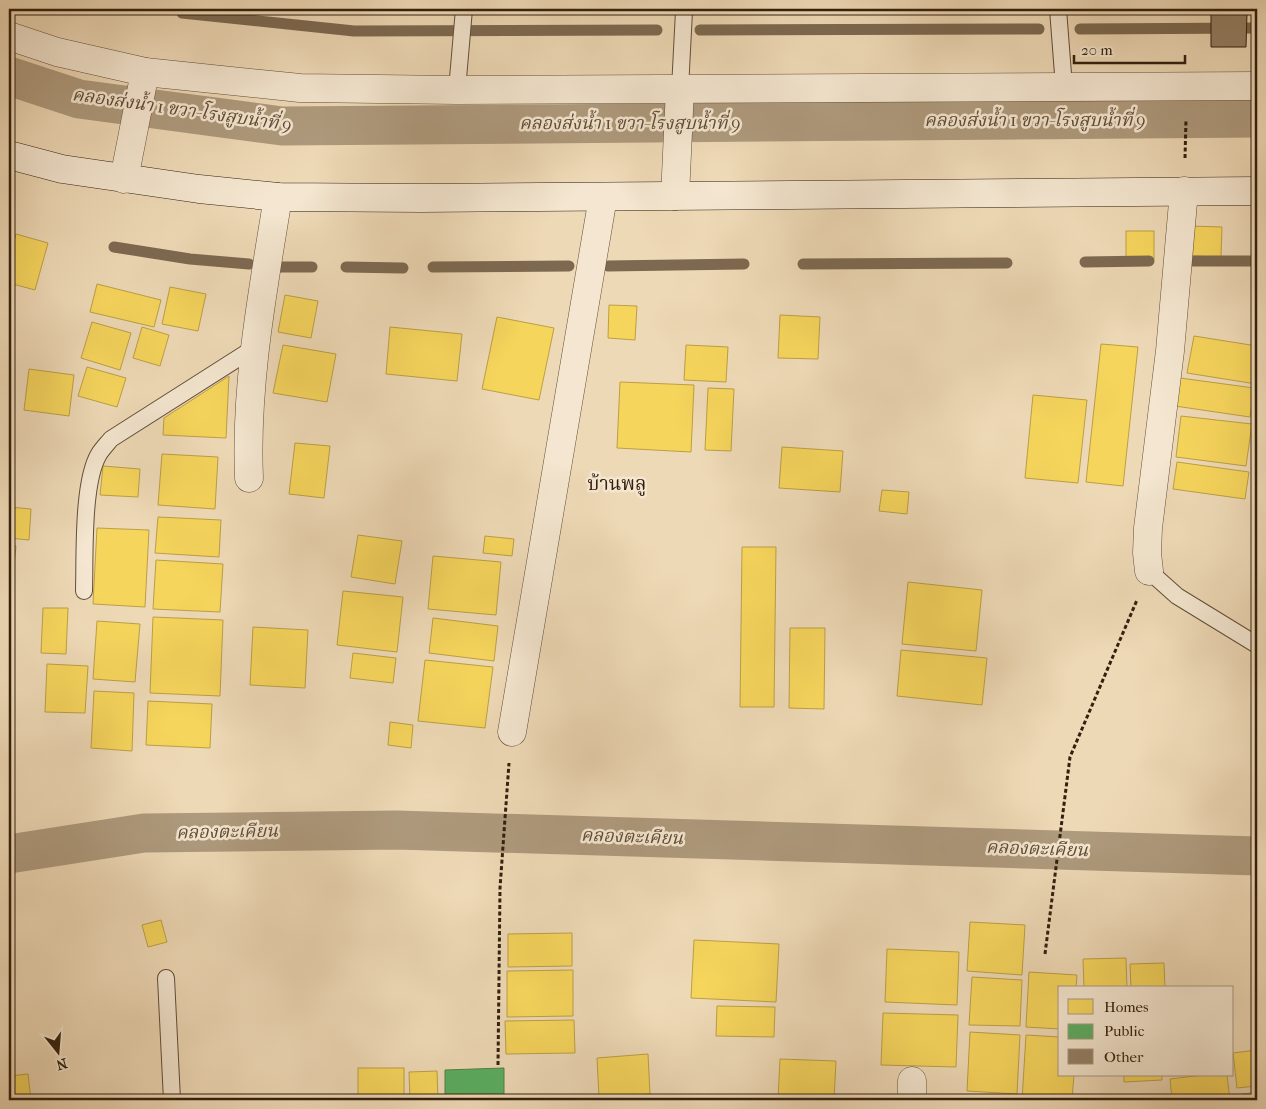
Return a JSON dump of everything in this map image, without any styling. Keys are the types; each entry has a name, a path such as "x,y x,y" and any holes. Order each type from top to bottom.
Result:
{"street":[{"path":"9,36 143,85 300,88 458,81 679,97 1064,87 1257,86"},
{"path":"124,179 143,85"},
{"path":"675,196 679,97"},
{"path":"9,155 62,169 124,179 278,197 603,197 1257,191"},
{"path":"1150,571 1146,553 1148,528 1170,351 1184,191"},
{"path":"249,478 248,446 254,348 278,197"},
{"path":"512,732 603,197"}],"lane":[{"path":"458,81 464,9"},
{"path":"1058,9 1064,87"},
{"path":"679,97 684,11"},
{"path":"84,591 88,506 92,474 98,455 111,439 254,348"},
{"path":"1150,571 1177,596 1257,645"},
{"path":"166,978 172,1100"}],"path":[{"path":"1185,159 1186,114"},
{"path":"1045,954 1070,757 1150,571"},
{"path":"498,1065 500,888 507,781"}],"building: Homes":[{"path":"1191,226 1222,227 1221,257 1190,256"},
{"path":"1126,231 1154,231 1154,259 1126,259"},
{"path":"16,234 48,243 35,290 9,283 9,259"},
{"path":"97,284 161,300 154,327 90,312"},
{"path":"170,287 206,294 198,331 162,324"},
{"path":"285,295 318,301 311,338 278,332"},
{"path":"609,305 637,306 635,340 608,338"},
{"path":"780,315 820,317 818,359 778,358"},
{"path":"497,317 554,328 539,400 482,389"},
{"path":"92,322 131,333 120,370 81,358"},
{"path":"142,327 169,335 160,366 133,358"},
{"path":"390,327 462,334 457,381 386,374"},
{"path":"1194,336 1257,346 1256,384 1187,373"},
{"path":"1101,344 1138,347 1123,486 1086,482"},
{"path":"283,345 336,354 327,402 273,393"},
{"path":"686,345 728,347 726,382 684,380"},
{"path":"87,367 126,378 117,407 78,396"},
{"path":"29,369 74,375 69,416 24,410"},
{"path":"229,376 226,438 163,435 164,418"},
{"path":"1180,378 1254,388 1250,417 1175,406"},
{"path":"620,382 694,385 691,452 617,448"},
{"path":"708,388 734,389 731,451 705,450"},
{"path":"1033,395 1087,400 1078,483 1025,478"},
{"path":"1181,416 1252,424 1246,466 1176,457"},
{"path":"295,443 330,446 324,498 289,494"},
{"path":"782,447 843,451 840,492 779,488"},
{"path":"162,454 218,457 215,509 158,505"},
{"path":"1177,462 1249,472 1245,499 1173,489"},
{"path":"103,466 140,469 138,497 100,495"},
{"path":"882,490 909,492 907,514 879,511"},
{"path":"9,507 31,509 29,540 9,538"},
{"path":"158,517 221,520 219,557 155,553"},
{"path":"97,528 149,530 145,607 93,604"},
{"path":"358,535 402,541 395,584 351,577"},
{"path":"485,536 514,539 512,556 483,553"},
{"path":"9,545 16,546 13,577 9,577"},
{"path":"742,547 776,547 774,707 740,707"},
{"path":"433,556 501,562 496,615 428,609"},
{"path":"156,560 223,564 220,612 153,609"},
{"path":"908,582 982,590 976,651 902,644"},
{"path":"9,583 12,583 10,614 9,614"},
{"path":"343,591 403,597 397,652 337,645"},
{"path":"43,608 68,608 66,654 41,653"},
{"path":"153,617 223,620 220,696 150,693"},
{"path":"433,618 498,626 494,661 429,653"},
{"path":"97,621 140,624 135,682 93,679"},
{"path":"253,627 308,630 305,688 250,685"},
{"path":"790,628 825,628 824,709 789,708"},
{"path":"901,650 987,658 982,705 897,696"},
{"path":"353,653 396,658 393,683 350,678"},
{"path":"425,660 493,667 485,728 418,721"},
{"path":"47,664 88,666 85,713 45,712"},
{"path":"94,691 134,693 132,751 91,748"},
{"path":"148,701 212,704 210,748 146,745"},
{"path":"390,722 413,725 411,748 388,745"},
{"path":"161,920 167,942 148,947 142,925"},
{"path":"970,922 1025,925 1022,975 967,971"},
{"path":"572,933 572,966 508,967 508,934"},
{"path":"694,940 779,944 776,1002 691,998"},
{"path":"887,949 959,952 957,1005 885,1002"},
{"path":"1126,958 1127,986 1084,986 1083,959"},
{"path":"1164,963 1165,986 1131,986 1130,964"},
{"path":"573,970 573,1016 507,1017 507,971"},
{"path":"1029,972 1077,975 1076,986 1058,986 1058,1029 1026,1027"},
{"path":"972,977 1022,980 1020,1026 969,1025"},
{"path":"717,1006 775,1007 774,1037 716,1036"},
{"path":"883,1013 958,1015 956,1067 881,1065"},
{"path":"574,1020 575,1053 506,1054 505,1021"},
{"path":"970,1032 1020,1035 1017,1094 967,1091"},
{"path":"1026,1035 1058,1037 1058,1076 1074,1076 1072,1100 1022,1100"},
{"path":"1257,1050 1257,1086 1237,1088 1234,1053"},
{"path":"648,1054 650,1094 599,1097 597,1058"},
{"path":"780,1059 836,1061 834,1100 778,1100"},
{"path":"358,1068 404,1068 404,1100 358,1100"},
{"path":"437,1071 438,1100 410,1100 409,1072"},
{"path":"28,1074 31,1100 9,1100 9,1076"},
{"path":"1124,1076 1162,1076 1162,1080 1124,1082"},
{"path":"1195,1076 1227,1076 1230,1100 1172,1100 1170,1079"},
{"path":"1257,1092 1257,1100 1237,1100 1236,1095"}],"building: Public":[{"path":"504,1068 504,1100 445,1100 445,1070"}],"building: Other":[{"path":"1211,13 1247,13 1246,47 1211,47"}],"waterway":[{"path":"182,13 354,31 657,30"},
{"path":"1080,29 1257,28"},
{"path":"700,30 1039,29"},
{"name":"คลองส่งน้ำ 1 ขวา-โรงสูบน้ำที่ 9","path":"9,76 79,99 282,126 1257,118"},
{"path":"114,247 190,259 249,264"},
{"path":"1085,262 1149,261"},
{"path":"1189,261 1254,261"},
{"path":"803,264 1007,263"},
{"path":"608,266 744,264"},
{"path":"433,267 569,266"},
{"path":"280,267 312,267"},
{"path":"346,267 403,268"},
{"name":"คลองตะเคียน","path":"9,854 144,833 397,830 1257,856"}],"district":[{"name":"บ้านพลู","path":"617,484"}]}
